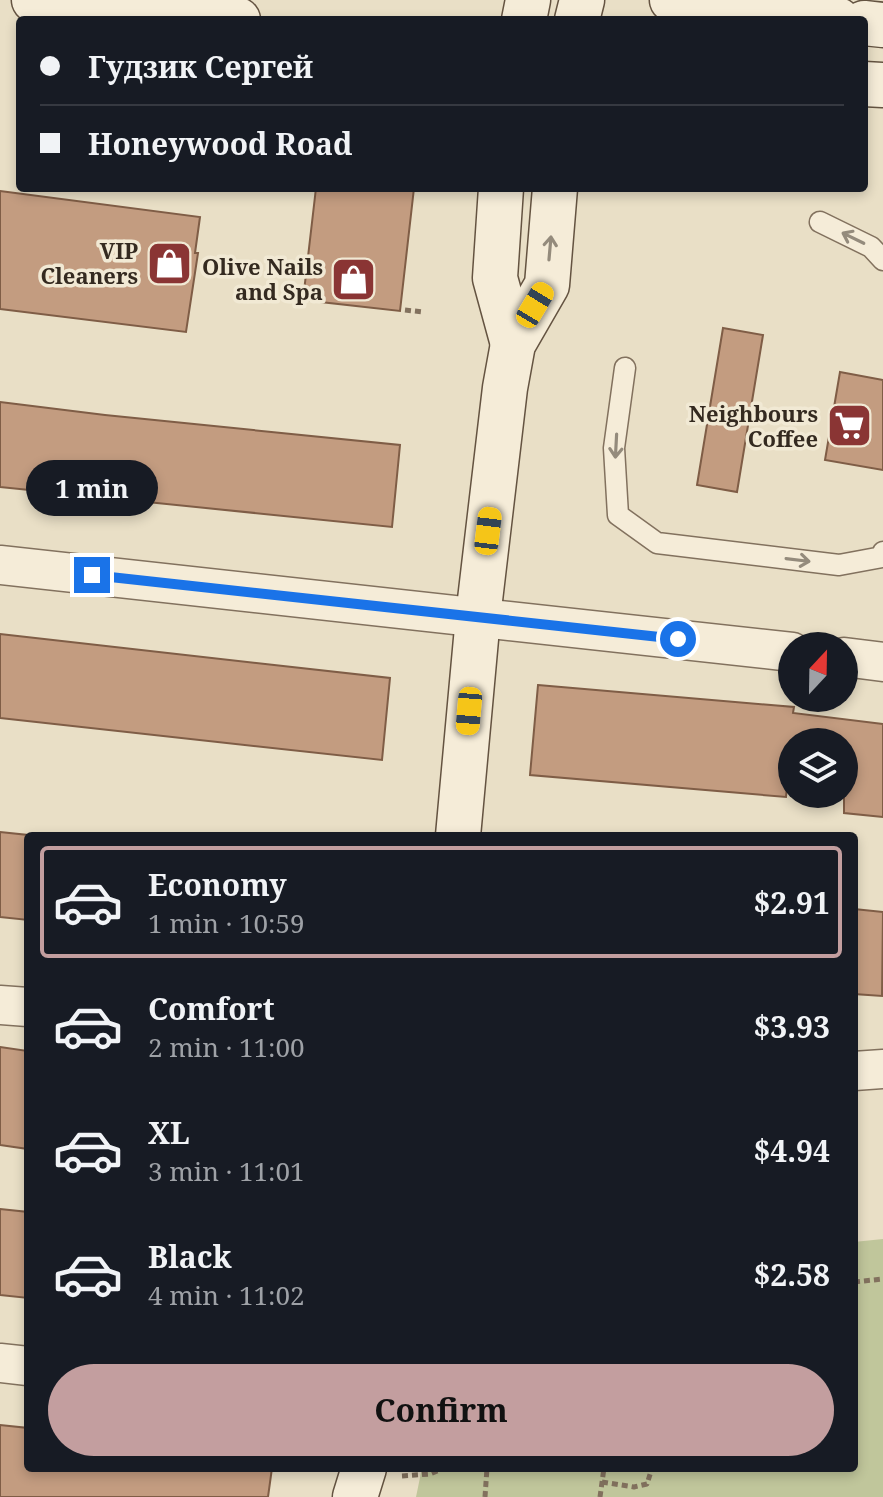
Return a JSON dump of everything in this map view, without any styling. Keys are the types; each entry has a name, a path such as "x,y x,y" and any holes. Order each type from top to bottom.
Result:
{"street":[{"path":"34,0 197,16"},
{"path":"672,0 805,16"},
{"path":"458,832 478,617 513,344 495,278 501,192"},
{"path":"513,344 547,285 555,192"},
{"path":"0,565 778,650"},
{"path":"858,659 883,662"},
{"path":"0,1005 24,1007"},
{"path":"858,1071 883,1069"},
{"path":"0,1363 24,1366"},
{"path":"355,1497 382,1472"}],"lane":[{"path":"820,222 871,247 883,260"},
{"path":"625,368 614,448 618,515 657,543 839,565 883,555"}],"path":[{"path":"405,310 423,312"},
{"path":"858,1282 883,1279"},
{"path":"382,1472 435,1472"},
{"path":"485,1497 487,1472"},
{"path":"600,1497 603,1472"},
{"path":"602,1482 634,1487 647,1484 651,1472"}],"green space":[{"path":"883,1239 883,1497 416,1497 421,1472 858,1472 858,1242"}],"building":[{"path":"0,191 200,217 186,332 0,309"},
{"path":"316,192 414,192 400,311 303,300"},
{"path":"723,328 763,335 737,492 697,485"},
{"path":"840,372 883,380 883,470 825,460"},
{"path":"0,402 400,445 392,527 0,487"},
{"path":"0,634 390,678 382,760 0,718"},
{"path":"538,685 778,706 778,712 883,724 883,817 844,813 844,808 858,808 858,728 778,728 778,796 530,775"},
{"path":"0,832 24,835 24,920 0,917"},
{"path":"858,909 883,912 882,996 858,994"},
{"path":"0,1047 24,1050 24,1148 0,1145"},
{"path":"0,1209 24,1212 24,1298 0,1295"},
{"path":"0,1425 24,1428 24,1472 271,1472 268,1497 0,1497"}],"place":[{"name":"VIP Cleaners","path":"169,263"},
{"name":"Olive Nails and Spa","path":"354,279"},
{"name":"Neighbours Coffee","path":"849,426"}],"route":[{"path":"92,575 678,639"}]}
